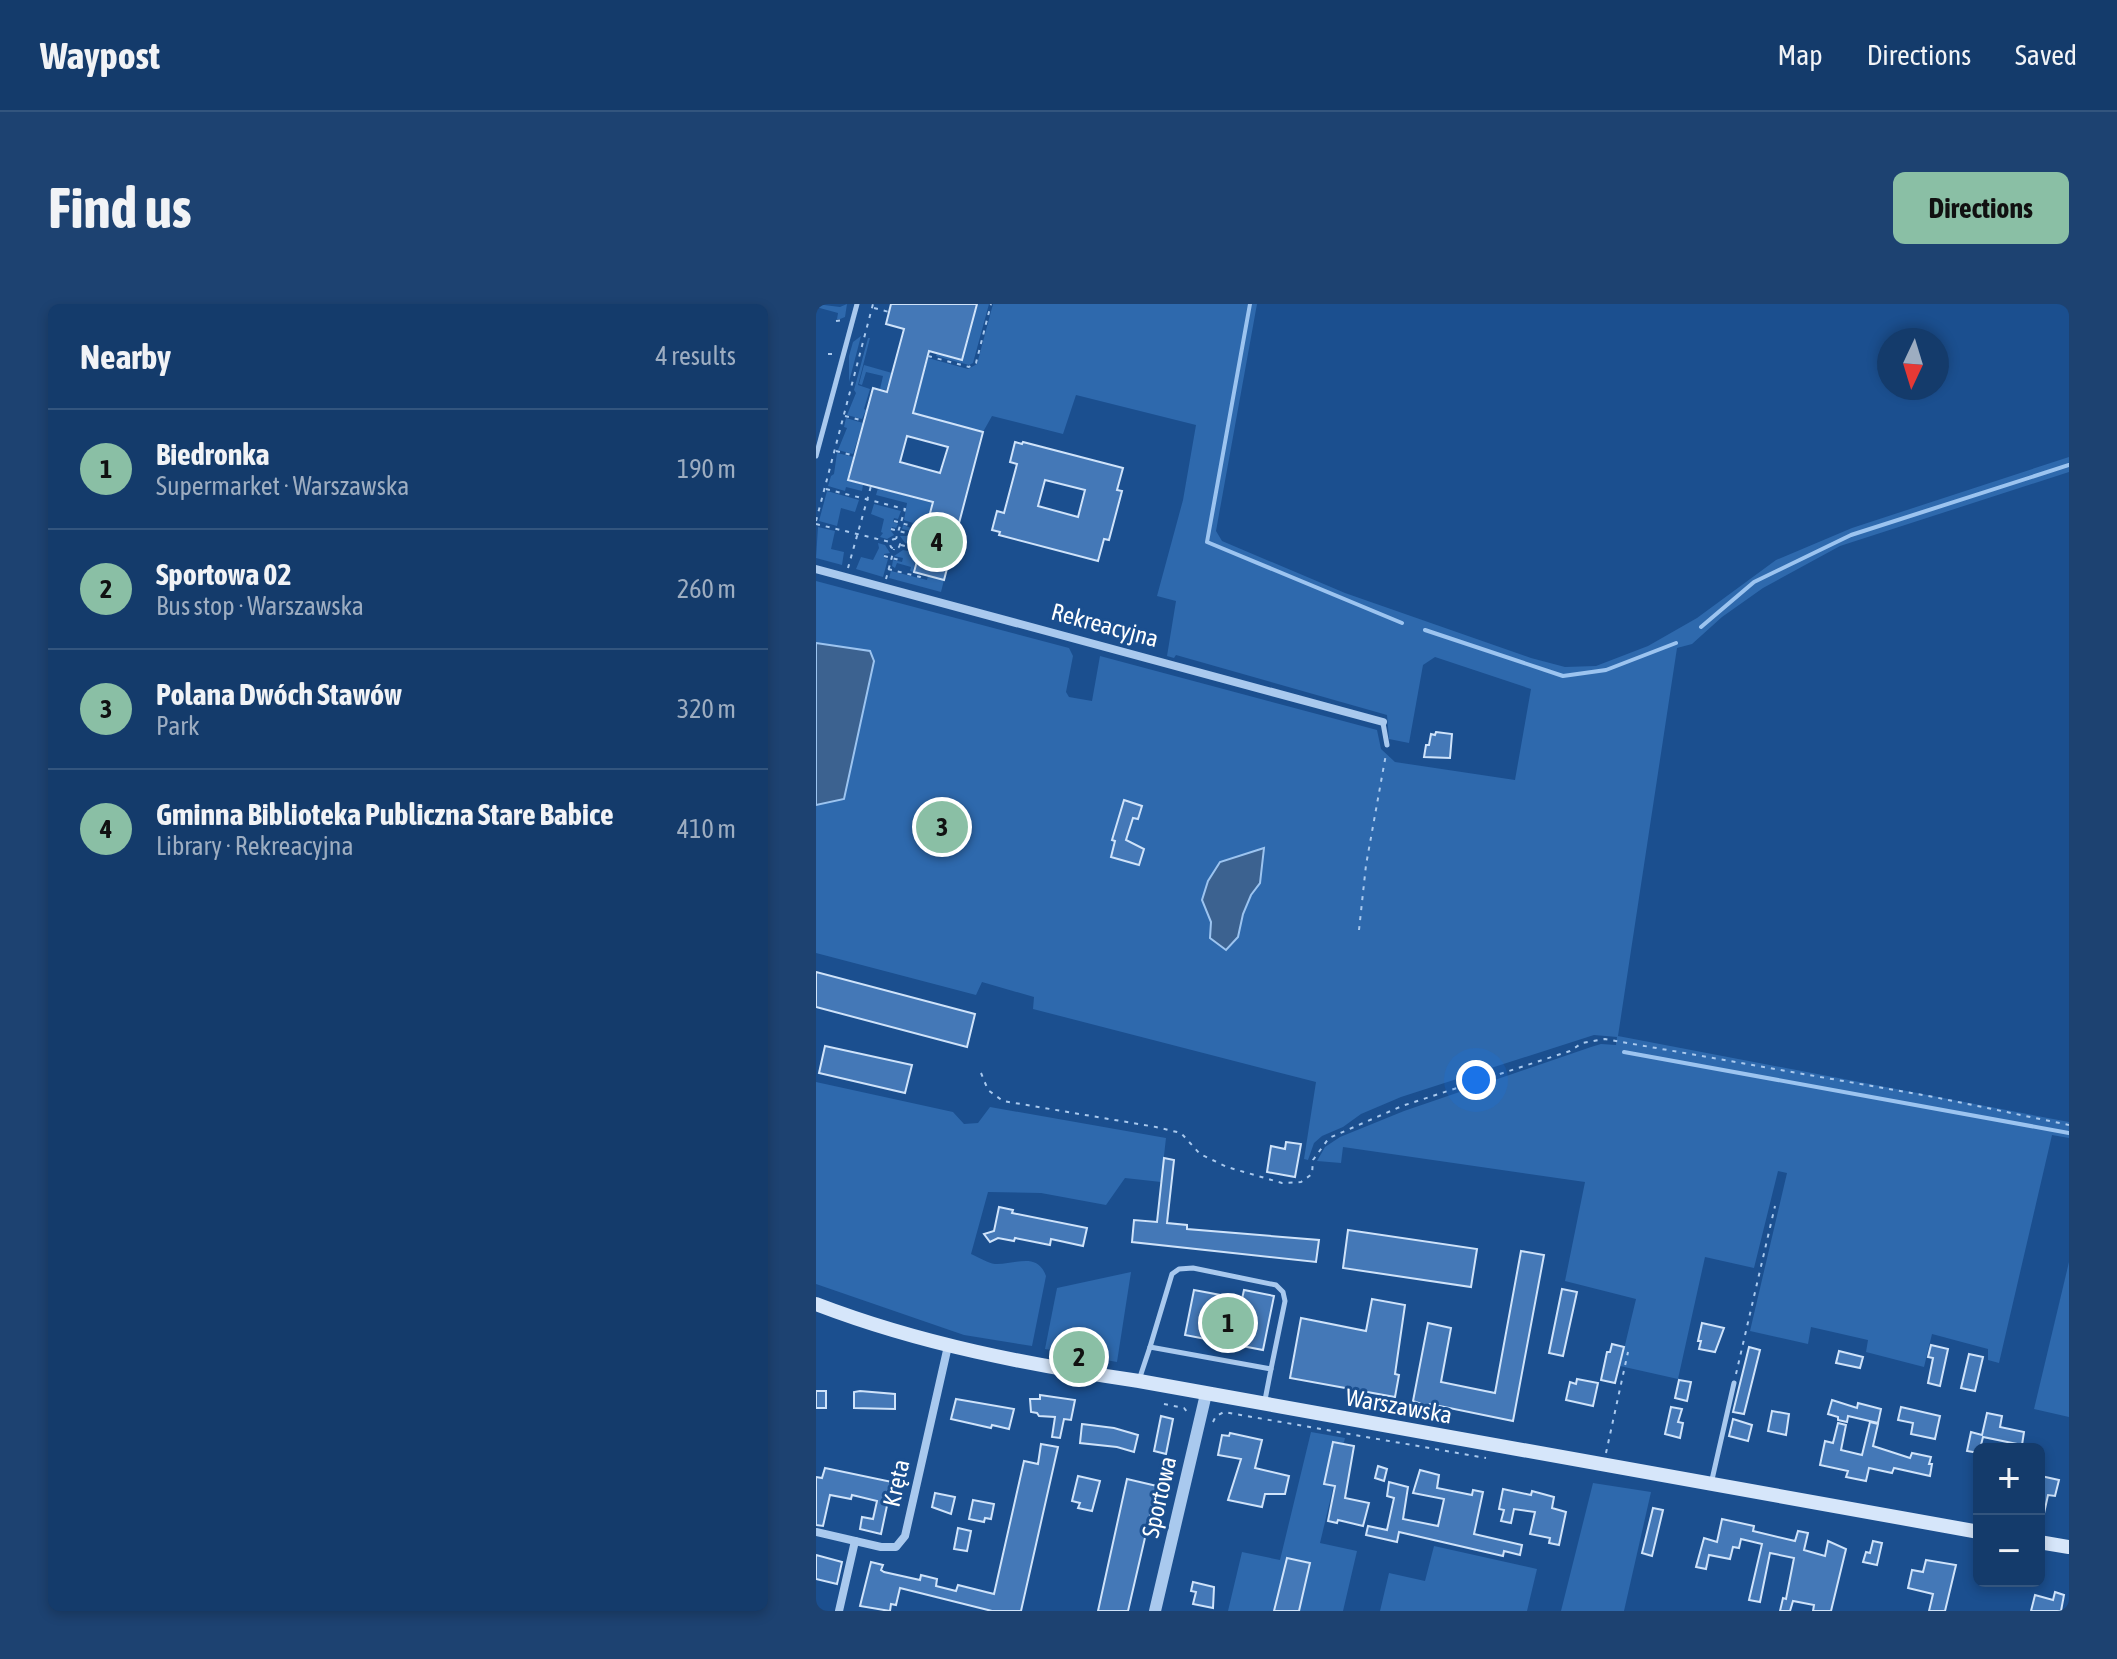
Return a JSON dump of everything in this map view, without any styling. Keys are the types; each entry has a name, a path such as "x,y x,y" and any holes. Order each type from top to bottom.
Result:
{"main road":[{"name":"Warszawska","path":"816,1304 948,1346 1034,1365 1139,1381 1973,1531"},
{"path":"2045,1543 2069,1547"}],"street":[{"name":"Rekreacyjna","path":"816,569 1383,722"},
{"name":"Kręta","path":"816,1532 881,1547 896,1547 905,1536 948,1346"},
{"name":"Sportowa","path":"1155,1611 1206,1394"},
{"path":"839,1611 855,1541"}],"lane":[{"path":"816,456 857,304"},
{"path":"1383,722 1387,745"},
{"path":"1139,1381 1172,1274 1179,1269 1193,1268 1276,1285 1283,1292 1285,1301 1264,1404"},
{"path":"1150,1347 1271,1369"},
{"path":"1710,1485 1734,1383"}],"path":[{"path":"928,356 969,367 976,363 991,304"},
{"path":"825,488 905,509 896,539 890,542 816,522 873,306 889,312"},
{"path":"844,416 864,421"},
{"path":"835,451 855,456"},
{"path":"848,569 871,486"},
{"path":"894,521 912,526"},
{"path":"891,529 910,534"},
{"path":"896,539 899,545"},
{"path":"890,542 894,549"},
{"path":"886,579 894,549 899,545"},
{"path":"899,545 920,550"},
{"path":"884,556 903,561"},
{"path":"888,569 920,577 921,574"},
{"path":"1359,930 1366,865 1387,745"},
{"path":"981,1073 988,1090 1003,1101 1181,1133 1200,1154 1227,1167 1282,1183 1301,1182 1312,1174 1313,1160 1329,1138 1358,1125 1402,1106 1570,1051 1582,1043 1605,1039 1934,1097 2069,1125"},
{"path":"1734,1383 1775,1206"},
{"path":"1603,1465 1628,1352"},
{"path":"1210,1425 1216,1416 1224,1412 1496,1460"}],"shaded area":[{"path":"816,304 840,307 847,304 845,317 837,319 838,313 816,307"},
{"path":"977,304 989,304 973,363 969,365 936,356 937,353 962,359"},
{"path":"993,304 1257,304 1216,531 1222,541 1345,593 1565,667 1596,666 1648,646 1697,618 1776,560 1852,528 2069,457 2069,472 1840,546 1763,588 1722,617 1692,644 1677,648 1618,1036 2069,1122 2069,1138 2052,1135 1999,1363 1988,1360 1988,1349 1932,1334 1924,1367 1866,1352 1868,1340 1811,1327 1808,1344 1750,1331 1787,1173 1778,1171 1754,1268 1705,1257 1678,1379 1620,1366 1636,1299 1565,1281 1585,1182 1343,1147 1341,1163 1317,1161 1325,1147 1340,1137 1404,1111 1591,1047 1616,1045 1617,1037 1594,1035 1401,1097 1361,1114 1343,1127 1322,1136 1314,1143 1308,1160 1304,1159 1316,1082 1033,1009 1034,997 982,982 976,995 816,953 816,581 1069,648 1073,656 1066,692 1069,697 1092,701 1100,656 1377,730 1381,749 1395,762 1515,780 1531,689 1435,657 1423,665 1409,743 1389,739 1387,715 1176,655 1174,658 1167,656 1176,601 1157,596 1183,500 1196,425 1076,395 1063,434 992,416 983,432 913,413 928,358 968,369 977,364"},
{"path":"861,336 849,382 849,356 853,342"},
{"path":"868,338 858,385 870,389 862,419 847,415 856,393 854,390"},
{"path":"864,365 892,373 886,390 880,389 883,376 866,372 862,385 859,384"},
{"path":"846,418 863,423 853,454 838,450 847,428 844,427"},
{"path":"837,453 854,457 847,480 863,485 862,491 846,487 845,491 828,486 834,474"},
{"path":"878,488 932,503 919,547 905,543 900,536 909,536 910,531 902,529 903,525 911,528 913,523 904,520 907,503 876,495"},
{"path":"827,491 859,500 855,512 841,508 837,526 819,521"},
{"path":"874,504 901,511 898,519 894,518 893,522 898,524 896,528 892,527 894,535 887,539 880,537 884,519 871,514"},
{"path":"818,527 835,531 831,549 844,552 842,565 816,558"},
{"path":"878,543 885,545 890,553 884,554 884,558 888,559 883,577 856,569 861,557 873,560"},
{"path":"903,550 917,553 913,572 910,571 911,567 897,563 895,568 892,566 893,560 902,562 903,558 894,556"},
{"path":"891,571 927,580 928,576 944,580 941,592 889,578"},
{"path":"816,643 870,651 874,661 844,799 816,805"},
{"path":"1264,848 1260,883 1243,914 1238,937 1226,950 1210,938 1211,922 1202,900 1208,881 1220,862"},
{"path":"816,1082 953,1112 964,1124 978,1123 990,1107 1166,1138 1161,1182 1125,1178 1106,1205 1041,1193 988,1192 971,1254 995,1264 1031,1261 1042,1268 1046,1276 1032,1346 964,1335 816,1284"},
{"path":"2069,1262 2069,1417 2034,1409"},
{"path":"1131,1272 1117,1362 1045,1349 1057,1288"},
{"path":"1311,1432 1345,1438 1320,1543 1357,1551 1343,1611 1228,1611 1242,1552 1280,1560"},
{"path":"1593,1483 1651,1492 1624,1611 1561,1611"},
{"path":"1434,1546 1537,1569 1527,1611 1380,1611 1389,1573 1425,1581"}],"building":[{"path":"891,304 977,304 962,360 929,351 913,413 983,432 944,580 914,572 933,502 848,480 873,388 887,392 904,329 886,324","holes":["907,436 948,447 940,473 900,462"]},
{"path":"1015,442 1023,442 1123,468 1117,490 1122,491 1109,540 1104,539 1098,561 999,535 1000,532 992,530 997,511 1004,513 1017,464 1010,462","holes":["1045,480 1085,490 1078,517 1038,506"]},
{"path":"1436,732 1452,734 1450,758 1424,757 1431,734 1435,735"},
{"path":"1124,800 1142,806 1138,819 1133,818 1126,840 1144,849 1139,865 1111,857 1115,841 1112,840"},
{"path":"816,972 975,1014 967,1047 816,1007"},
{"path":"825,1046 912,1065 905,1093 819,1073"},
{"path":"1286,1142 1301,1144 1295,1177 1267,1172 1271,1146 1285,1149"},
{"path":"1164,1158 1174,1160 1167,1223 1187,1225 1187,1229 1319,1240 1316,1262 1132,1242 1134,1220 1157,1222"},
{"path":"999,1207 1013,1210 1012,1213 1087,1228 1083,1246 1051,1239 1050,1245 1015,1238 1014,1241 998,1238 990,1242 984,1234 994,1231"},
{"path":"1348,1230 1477,1249 1471,1287 1343,1268"},
{"path":"1521,1251 1544,1255 1513,1421 1413,1401 1428,1323 1451,1328 1441,1382 1495,1393"},
{"path":"1562,1289 1577,1292 1563,1356 1549,1353"},
{"path":"1194,1290 1242,1299 1244,1290 1274,1296 1263,1350 1185,1335"},
{"path":"1372,1299 1405,1305 1395,1374 1399,1375 1395,1397 1290,1378 1301,1318 1366,1331"},
{"path":"1702,1323 1724,1328 1715,1352 1699,1349"},
{"path":"1612,1344 1624,1347 1615,1383 1601,1380 1607,1352 1610,1352"},
{"path":"1931,1345 1948,1349 1940,1386 1928,1383 1933,1358 1928,1357"},
{"path":"1749,1347 1760,1350 1744,1414 1733,1412"},
{"path":"1839,1351 1863,1357 1860,1368 1836,1363"},
{"path":"1969,1354 1983,1357 1975,1391 1961,1388"},
{"path":"1577,1379 1598,1383 1593,1406 1566,1400 1570,1382 1576,1384"},
{"path":"1679,1380 1691,1382 1687,1401 1675,1398"},
{"path":"816,1391 826,1391 826,1408 816,1408"},
{"path":"854,1392 895,1394 895,1409 854,1408"},
{"path":"1040,1395 1075,1400 1071,1420 1064,1419 1060,1438 1052,1437 1055,1417 1031,1412 1030,1399 1040,1399"},
{"path":"956,1399 1014,1409 1009,1429 951,1419"},
{"path":"1832,1400 1857,1408 1858,1403 1881,1409 1878,1423 1848,1416 1847,1422 1838,1420 1838,1417 1828,1414"},
{"path":"1671,1407 1682,1409 1678,1422 1683,1423 1680,1438 1665,1434"},
{"path":"1901,1407 1940,1416 1935,1439 1911,1434 1913,1423 1898,1420"},
{"path":"1772,1411 1789,1414 1786,1435 1768,1431"},
{"path":"1987,1413 2002,1416 2000,1427 2024,1432 2022,1443 1983,1437 1982,1443 1973,1443 1973,1452 1967,1451 1971,1432 1982,1435"},
{"path":"1161,1416 1173,1419 1166,1454 1154,1451"},
{"path":"1733,1419 1752,1425 1748,1441 1729,1436"},
{"path":"1870,1422 1878,1424 1873,1446 1910,1458 1912,1453 1931,1457 1930,1476 1894,1468 1892,1473 1869,1468 1866,1481 1846,1477 1848,1471 1820,1465 1825,1441 1833,1443 1838,1423 1846,1425 1841,1450 1862,1455"},
{"path":"1082,1424 1138,1435 1134,1452 1080,1443"},
{"path":"1230,1433 1262,1440 1255,1468 1289,1476 1285,1494 1265,1494 1262,1507 1228,1500 1241,1459 1218,1455 1222,1435 1229,1436"},
{"path":"1333,1442 1354,1446 1345,1498 1369,1503 1363,1526 1338,1520 1337,1523 1328,1521 1335,1486 1324,1484"},
{"path":"1041,1444 1058,1447 1021,1611 992,1611 900,1588 896,1605 891,1604 890,1611 860,1606 871,1562 883,1565 881,1570 884,1572 920,1580 921,1575 937,1579 936,1586 956,1591 958,1585 994,1594 1024,1461 1038,1464"},
{"path":"1378,1466 1387,1469 1384,1481 1375,1478"},
{"path":"825,1468 892,1482 881,1534 860,1529 862,1517 873,1519 877,1501 852,1495 851,1499 830,1495 823,1526 816,1525 816,1477 822,1478"},
{"path":"1420,1470 1439,1475 1437,1488 1472,1495 1473,1490 1483,1492 1474,1534 1522,1545 1520,1555 1504,1551 1503,1556 1399,1532 1397,1542 1366,1535 1368,1526 1387,1530 1394,1498 1387,1496 1389,1482 1408,1487 1403,1519 1438,1526 1444,1499 1413,1493"},
{"path":"1078,1476 1100,1481 1092,1511 1078,1508 1080,1503 1072,1501"},
{"path":"2045,1477 2059,1480 2055,1496 2048,1495 2045,1509"},
{"path":"1127,1479 1157,1486 1128,1611 1098,1611"},
{"path":"1503,1489 1531,1495 1532,1491 1554,1497 1552,1508 1566,1512 1559,1545 1549,1543 1550,1538 1530,1534 1535,1512 1514,1509 1511,1523 1501,1521 1504,1510 1499,1509"},
{"path":"935,1493 955,1497 951,1514 932,1507"},
{"path":"973,1500 994,1504 991,1519 985,1518 984,1522 969,1519"},
{"path":"1653,1508 1663,1510 1652,1556 1642,1553"},
{"path":"1722,1519 1754,1526 1753,1531 1795,1541 1798,1531 1808,1533 1804,1550 1825,1556 1828,1541 1846,1549 1831,1611 1813,1611 1814,1605 1793,1601 1790,1611 1780,1611 1783,1598 1786,1599 1794,1558 1770,1553 1760,1602 1749,1600 1762,1544 1741,1539 1739,1548 1733,1547 1730,1559 1709,1555 1706,1569 1696,1567 1704,1538 1717,1542"},
{"path":"958,1528 971,1531 967,1551 954,1549"},
{"path":"1873,1541 1882,1543 1877,1565 1863,1562 1866,1552 1870,1553"},
{"path":"816,1555 842,1562 837,1584 816,1579"},
{"path":"1287,1558 1310,1563 1299,1611 1274,1611"},
{"path":"1926,1560 1956,1565 1945,1611 1929,1611 1933,1594 1908,1588 1912,1570 1923,1572"},
{"path":"1193,1582 1214,1587 1213,1608 1193,1604 1196,1592 1191,1591"},
{"path":"2055,1592 2064,1595 2061,1611 2031,1611 2035,1595 2053,1600"}],"waterway":[{"path":"1250,304 1207,542 1402,623"},
{"path":"1701,627 1754,582 1851,535 2069,465"},
{"path":"1425,630 1563,676 1606,670 1676,643"},
{"path":"1624,1052 2069,1133"}],"place":[{"name":"Gminna Biblioteka Publiczna Stare Babice","path":"937,542"},
{"name":"Polana Dwóch Stawów","path":"942,827"},
{"name":"Biedronka","path":"1228,1323"},
{"name":"Sportowa 02","path":"1079,1357"}]}
